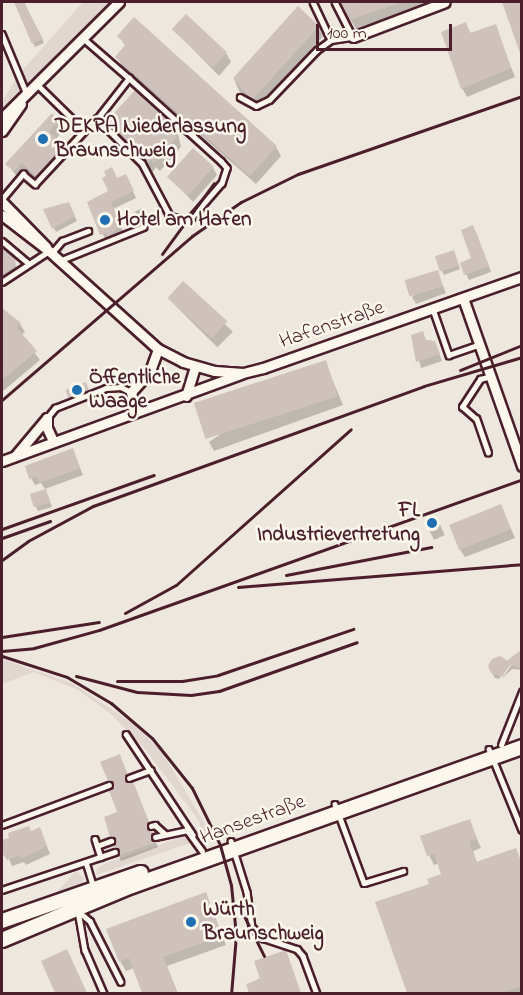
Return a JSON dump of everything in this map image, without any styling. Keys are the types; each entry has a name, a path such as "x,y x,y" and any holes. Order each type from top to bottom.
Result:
{"main road":[{"name":"Hansestraße","path":"2,921 73,898 97,895 494,750 522,737"},
{"name":"Hansestraße","path":"494,750 522,747"},
{"name":"Hansestraße","path":"2,940 78,911 97,895 202,851 233,845"}],"street":[{"path":"2,118 119,2"},
{"path":"353,37 445,2"},
{"path":"2,112 27,94"},
{"path":"2,131 27,94"},
{"name":"Hafenstraße","path":"2,201 50,253"},
{"name":"Hafenstraße","path":"2,215 50,253 158,349 195,366 243,373"},
{"name":"Hafenstraße","path":"2,461 135,412 186,396 243,373 522,278"},
{"path":"463,298 488,377 522,466"},
{"path":"135,412 131,392 150,371 158,349"},
{"path":"186,396 195,366"},
{"path":"47,418 47,428 53,441"},
{"name":"Hafenstraße","path":"15,456 47,418"}],"lane":[{"path":"313,2 331,40"},
{"path":"240,97 255,106 270,100 331,40 353,37 335,2"},
{"path":"2,34 27,94"},
{"path":"84,39 129,78 227,168 222,183 190,220 170,217 142,164 97,119 129,78"},
{"path":"2,201 23,174 35,184 84,131 37,85"},
{"path":"59,261 143,227"},
{"path":"2,282 28,263 50,253 62,241 88,231"},
{"path":"2,241 28,263"},
{"path":"433,309 449,355 478,345"},
{"path":"488,377 480,379 462,407 476,419 488,453"},
{"path":"47,418 55,408 106,388 121,387 131,392"},
{"path":"522,692 494,750 522,830"},
{"path":"126,734 202,851"},
{"path":"129,778 151,770"},
{"path":"2,825 109,786"},
{"path":"337,808 364,883 403,871"},
{"path":"151,826 155,825 165,834"},
{"path":"155,837 177,829 193,835"},
{"path":"95,839 102,857"},
{"path":"98,846 111,841"},
{"path":"233,845 247,892 252,927 263,938 297,949 317,993"},
{"path":"2,890 115,852"},
{"path":"86,862 97,895"},
{"path":"73,898 78,911 85,950 104,993"},
{"path":"78,911 90,921 121,982"}],"shaded area":[{"path":"2,2 521,2 521,994 2,994"},
{"path":"83,2 118,2 2,114 2,102 19,74"},
{"path":"2,659 74,684 135,725 162,752 212,835 203,838 199,821 145,749 111,714 78,690 34,672 2,684"},
{"path":"185,836 193,842 96,875 97,869 104,864"},
{"path":"76,871 85,879 32,938 23,930"}],"building":[{"path":"14,2 23,2 43,39 32,44"},
{"path":"340,2 400,2 400,3 349,20"},
{"path":"502,2 521,2 521,53 520,53"},
{"path":"298,6 319,26 254,98 249,97 233,78"},
{"path":"186,14 227,52 213,68 172,29"},
{"path":"134,17 277,146 250,176 115,57 126,44 117,36"},
{"path":"466,22 470,33 496,24 511,68 461,89 441,32"},
{"path":"135,90 178,129 174,134 177,137 154,163 151,159 147,163 106,122"},
{"name":"DEKRA Niederlassung Braunschweig","path":"52,113 58,121 49,132 65,145 36,176 22,163 14,171 5,164"},
{"path":"193,148 214,167 188,196 167,177"},
{"path":"112,167 117,178 126,174 134,191 111,202 121,226 108,236 106,233 100,235 87,202 108,191 102,178 106,176 104,171"},
{"path":"69,202 75,216 52,229 43,209"},
{"path":"473,225 489,266 464,275 460,263 471,258 461,230"},
{"path":"2,248 15,259 16,265 2,275"},
{"path":"454,250 459,265 440,271 435,256"},
{"path":"438,270 443,286 409,296 405,280"},
{"path":"183,281 228,321 212,338 168,298"},
{"path":"2,308 21,323 16,327 37,351 2,380"},
{"path":"423,331 426,340 435,341 440,354 416,362 411,335"},
{"path":"326,360 338,396 206,439 194,403"},
{"name":"Öffentliche Waage","path":"86,382 89,390 69,398 65,390"},
{"path":"73,448 80,468 40,483 37,476 29,479 25,466"},
{"path":"46,489 50,502 34,507 30,494"},
{"path":"501,504 511,529 459,550 449,525"},
{"path":"522,649 522,668 510,665 502,677 491,673 488,666 492,659 500,656 508,661"},
{"path":"120,754 127,774 125,780 133,781 149,822 147,828 154,833 151,839 157,842 117,856 119,851 114,848 115,840 110,837 104,817 117,812 109,790 113,784 108,781 100,762"},
{"path":"470,819 477,839 469,841 476,862 516,848 522,864 522,986 501,993 407,993 375,902 429,884 427,879 441,874 434,854 427,856 420,836"},
{"path":"29,826 31,831 40,827 47,846 21,859 19,855 7,860 2,853 2,840 9,838 8,833"},
{"path":"206,892 222,936 163,957 177,993 142,993 129,958 119,962 106,929"},
{"path":"67,949 87,993 55,993 41,961"},
{"path":"286,950 301,993 249,993 246,984 260,979 254,961"}],"railway":[{"path":"2,400 192,236 241,202 298,174 522,96"},
{"path":"162,254 214,183"},
{"path":"460,370 522,345"},
{"path":"2,560 28,541 93,506 424,386 522,357"},
{"path":"125,613 176,585 351,429"},
{"path":"2,529 154,475"},
{"path":"2,651 34,648 99,630 522,479"},
{"path":"2,538 50,521"},
{"path":"286,575 431,547"},
{"path":"238,587 522,564"},
{"path":"2,637 99,622"},
{"path":"117,681 182,681 218,675 353,629"},
{"path":"76,676 137,692 191,695 219,691 357,642"},
{"path":"2,656 67,677 111,703 152,738 192,788 220,845 231,885 236,935 231,994"},
{"path":"238,904 264,956"}],"place":[{"name":"DEKRA Niederlassung Braunschweig","path":"43,139"},
{"name":"Hotel am Hafen","path":"105,220"},
{"name":"Öffentliche Waage","path":"77,390"},
{"name":"FL Industrievertretung","path":"432,523"},
{"name":"Würth Braunschweig","path":"191,922"}]}
